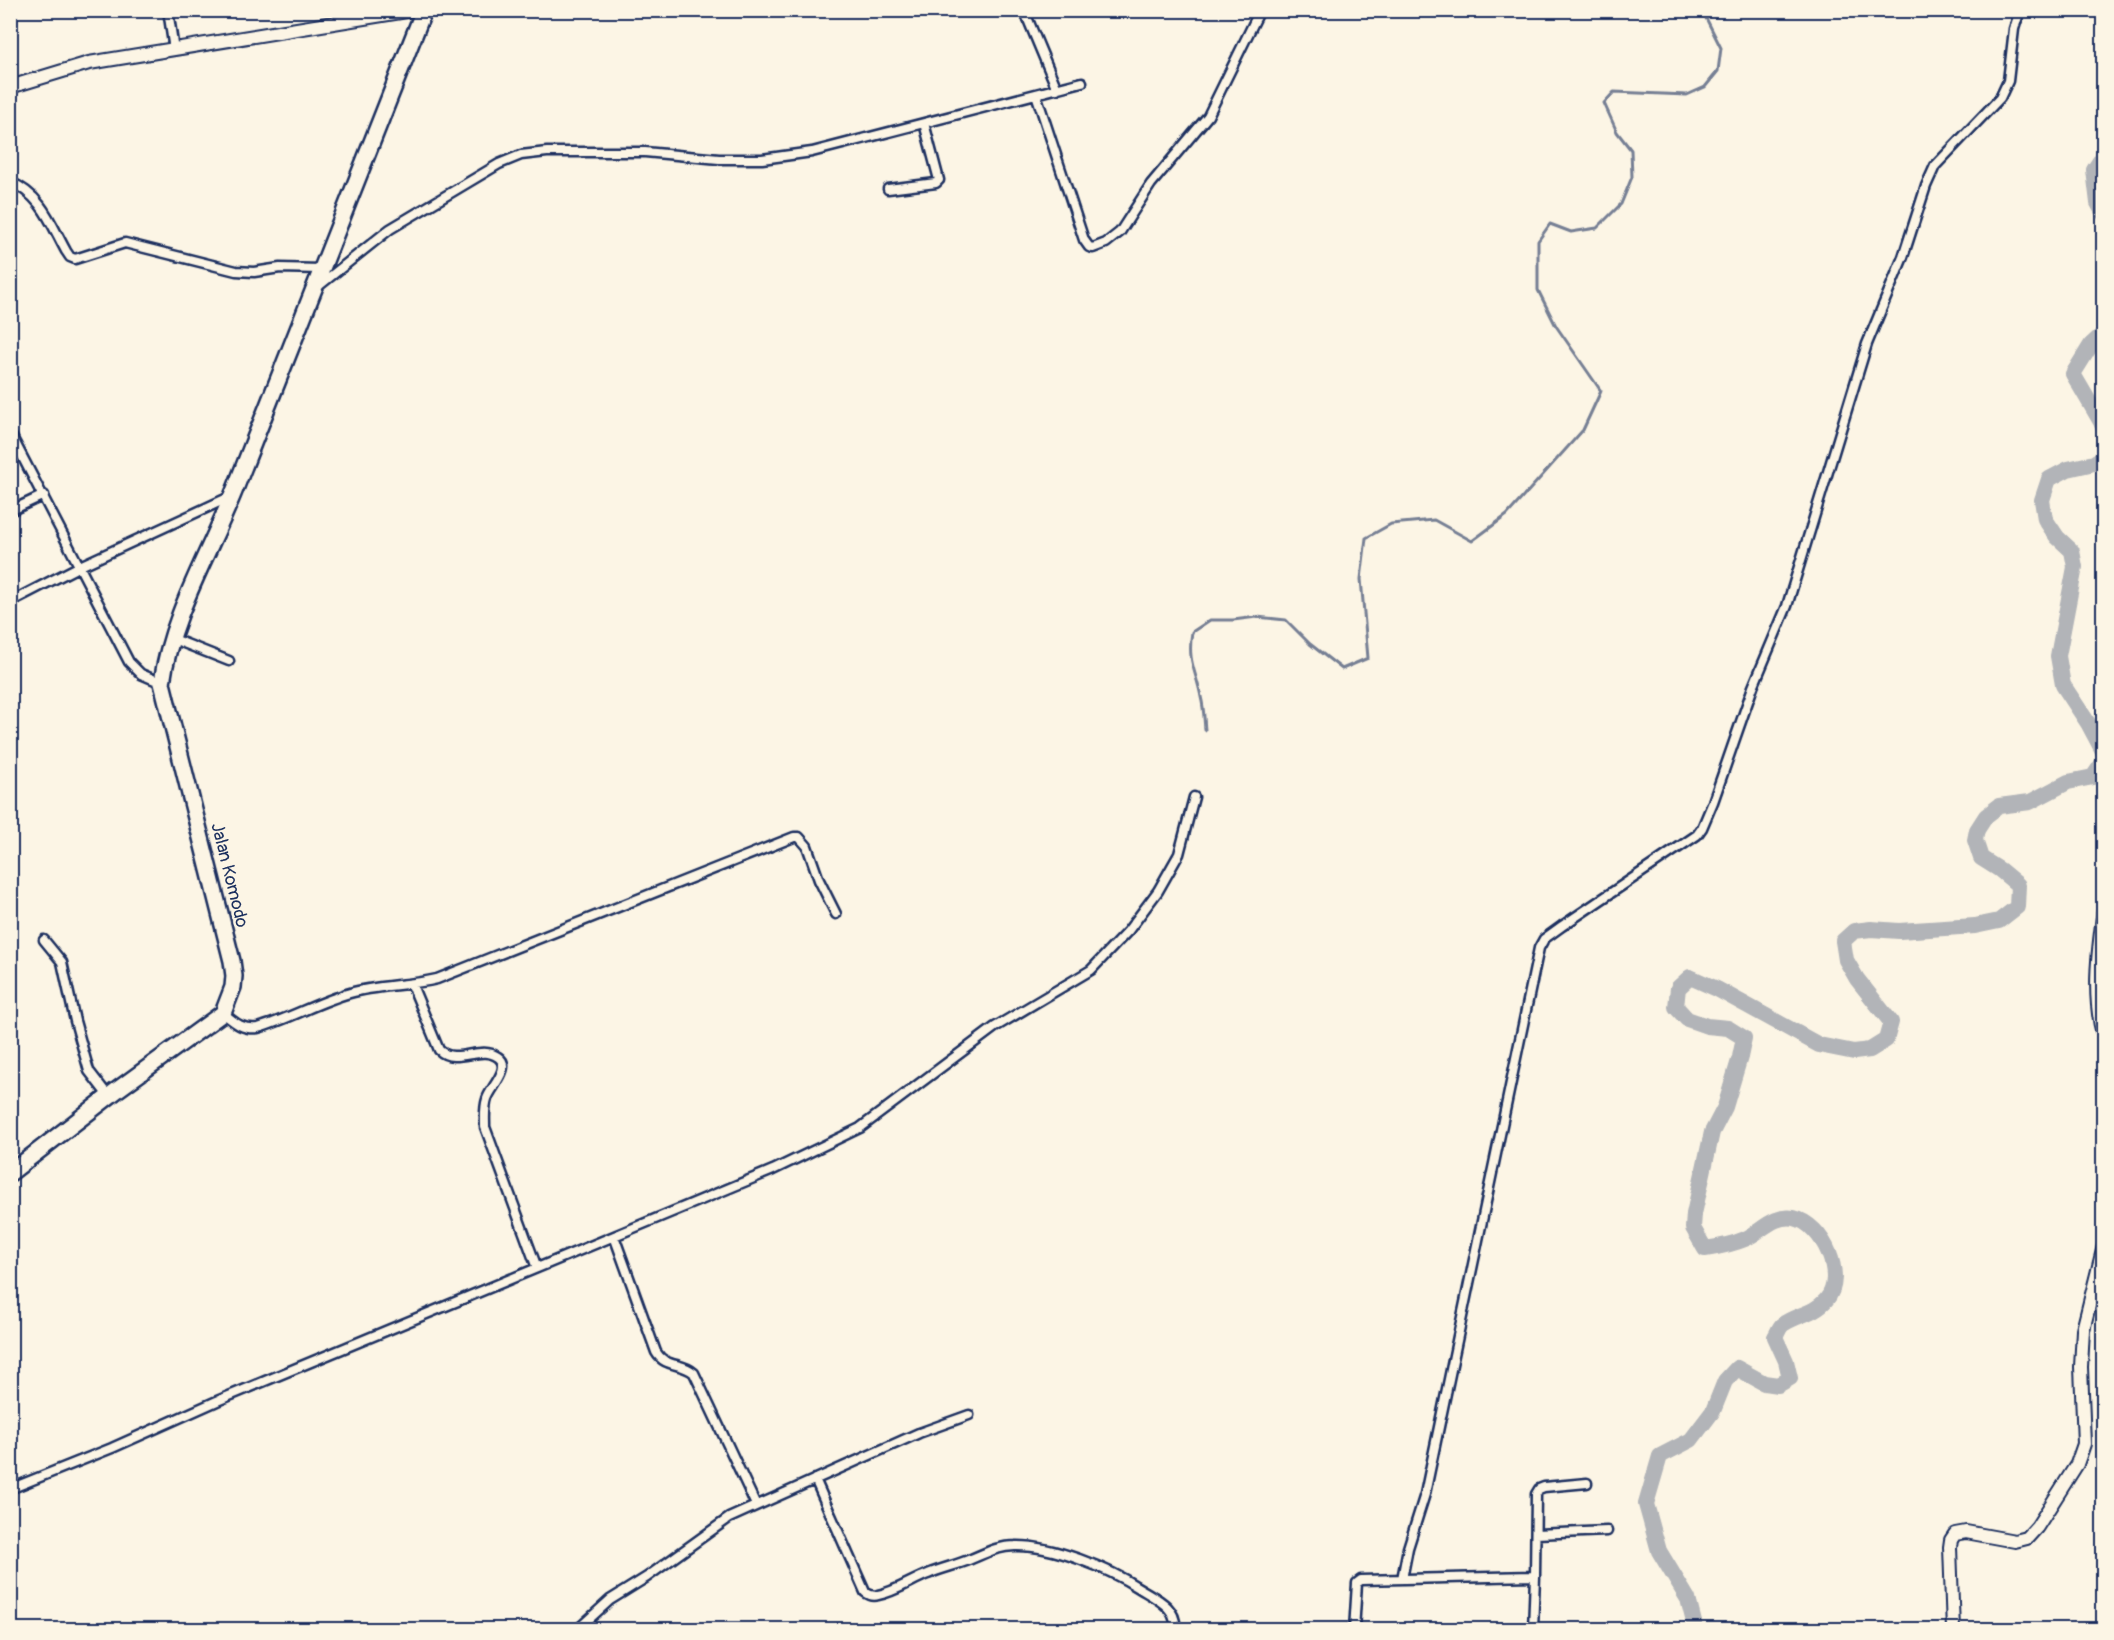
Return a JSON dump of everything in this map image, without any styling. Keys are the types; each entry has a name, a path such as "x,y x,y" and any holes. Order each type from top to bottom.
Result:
{"highway":[{"name":"Jalan Komodo","path":"223,1013 234,976 162,683 170,638 232,495 424,10"},
{"path":"10,1173 223,1013"}],"street":[{"path":"168,10 174,50"},
{"path":"10,87 89,63 412,10"},
{"path":"1024,10 1057,88"},
{"path":"1036,94 1084,240 1089,247 1100,246 1123,228 1151,184 1208,117 1260,10"},
{"path":"1402,1580 1408,1548 1425,1494 1539,948 1544,939 1697,835 1702,828 1753,687 1787,606 1867,344 1903,256 1926,186 1935,166 2000,98 2008,81 2014,29 2020,10"},
{"path":"313,290 390,229 500,164 521,155 548,152 645,152 719,159 762,159 812,152 1082,82"},
{"path":"888,189 936,183 939,180 924,123"},
{"path":"10,182 22,187 36,198 66,251 70,257 75,259 125,243 236,271 254,272 280,268 320,269"},
{"path":"10,433 129,662 141,674 162,683"},
{"path":"10,511 44,495"},
{"path":"10,602 80,566 232,495"},
{"path":"170,638 229,661"},
{"path":"10,1489 773,1170 860,1128 995,1027 1091,970 1128,931 1158,891 1179,854 1194,797"},
{"path":"223,1013 239,1026 250,1029 258,1028 349,993 382,986 412,985 437,979 794,837 799,837 807,846 819,880 836,914"},
{"path":"2103,910 2097,983 2103,1038"},
{"path":"44,940 62,962 75,1022 89,1071 109,1097"},
{"path":"412,985 439,1050 448,1056 489,1053 500,1057 503,1070 488,1096 484,1113 486,1127 537,1268"},
{"path":"614,1236 656,1352 666,1363 689,1368 694,1373 756,1505"},
{"path":"1953,1629 1950,1547 1955,1534 1966,1532 2015,1541 2027,1538 2037,1527 2083,1451 2083,1330 2103,1246"},
{"path":"577,1629 610,1600 729,1518 919,1433 969,1415"},
{"path":"815,1479 865,1592 870,1595 880,1595 991,1549 1027,1546 1083,1560 1130,1582 1170,1609 1176,1624 1175,1629"},
{"path":"1533,1629 1535,1500 1539,1489 1587,1483"},
{"path":"1536,1534 1607,1531"},
{"path":"1354,1629 1358,1581 1535,1576"}],"waterway":[{"path":"1205,730 1202,701 1191,659 1192,632 1210,620 1257,617 1286,620 1310,644 1342,669 1368,658 1361,579 1366,538 1391,524 1434,520 1472,541 1507,515 1583,430 1601,391 1556,326 1538,290 1538,241 1550,224 1571,232 1597,228 1621,204 1632,177 1631,150 1617,132 1604,103 1614,92 1687,95 1705,87 1718,71 1721,48 1702,10"},
{"path":"2104,155 2094,170 2098,203 2104,214"},
{"path":"2104,333 2091,345 2073,374 2104,429"},
{"path":"2104,456 2094,463 2068,469 2049,479 2042,500 2045,519 2057,537 2072,551 2075,567 2058,656 2063,685 2104,753"},
{"path":"1696,1630 1688,1599 1659,1551 1646,1504 1660,1456 1691,1440 1713,1411 1725,1381 1737,1368 1764,1383 1778,1385 1790,1378 1786,1361 1775,1337 1782,1325 1821,1305 1832,1290 1834,1278 1829,1253 1822,1241 1805,1222 1794,1218 1787,1217 1774,1221 1735,1243 1705,1249 1693,1228 1712,1132 1725,1107 1744,1038 1728,1028 1707,1026 1687,1019 1676,1007 1678,988 1690,977 1717,989 1819,1045 1854,1052 1870,1050 1886,1040 1891,1022 1857,979 1846,960 1843,941 1854,931 1871,929 1899,931 1975,926 1999,921 2017,907 2018,885 1981,858 1975,840 1977,830 1986,816 1999,806 2030,802 2068,782 2093,777 2104,761"}]}
